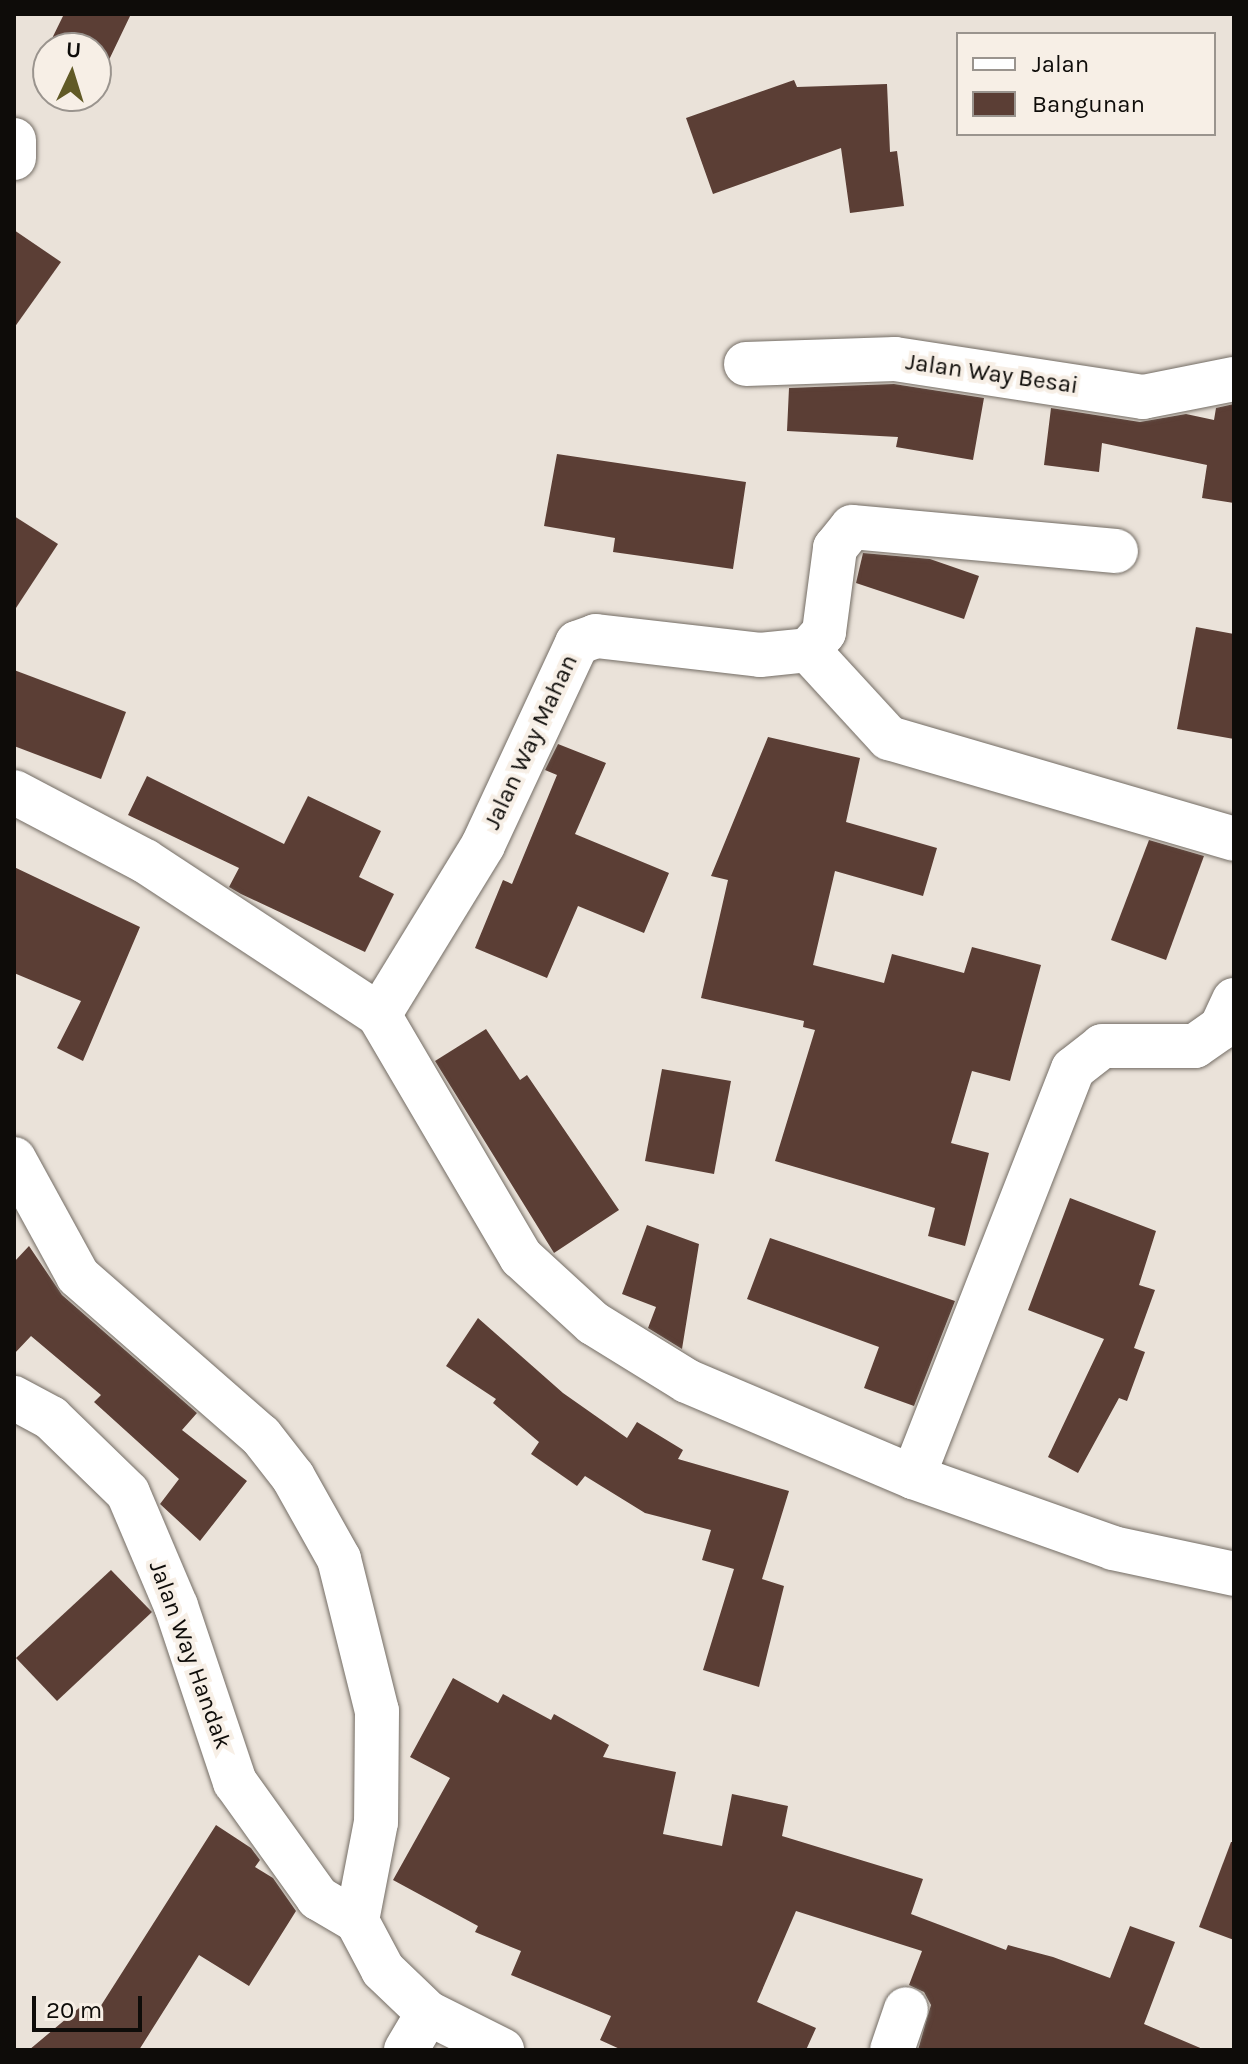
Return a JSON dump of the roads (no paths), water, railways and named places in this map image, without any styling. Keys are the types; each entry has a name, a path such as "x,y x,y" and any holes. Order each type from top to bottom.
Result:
{"street":[{"path":"14,140 14,158"},
{"name":"Jalan Way Besai","path":"746,364 895,359 1143,397 1234,379"},
{"path":"1116,551 852,527 835,548 824,632 808,650 889,738 1234,839"},
{"name":"Jalan Way Mahan","path":"379,1015 483,845 577,643 596,636 760,655 808,650"},
{"path":"14,792 145,861 379,1015 521,1257 593,1323 687,1381 913,1477 1113,1548 1234,1574"},
{"path":"913,1477 1073,1069 1102,1046 1195,1046 1221,1028 1234,1000"},
{"path":"14,1159 78,1276 261,1436 293,1477 339,1559 377,1711 376,1822 357,1921 383,1970 428,2013 502,2050"},
{"name":"Jalan Way Handak","path":"14,1398 51,1418 128,1493 176,1606 235,1782 318,1898 357,1921"},
{"path":"892,2050 906,2009"},
{"path":"406,2050 428,2013"}]}
